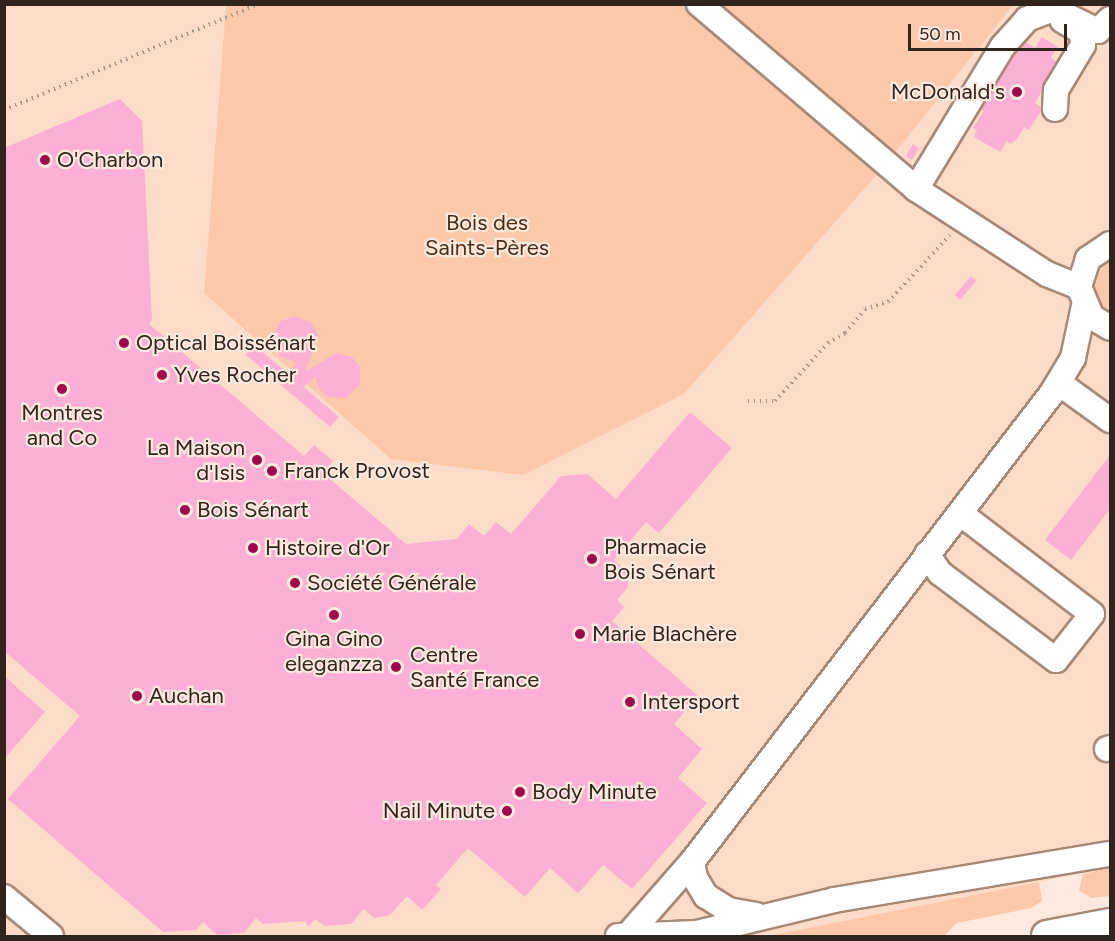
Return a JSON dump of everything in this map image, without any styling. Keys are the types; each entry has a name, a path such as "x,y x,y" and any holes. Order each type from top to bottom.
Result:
{"main road":[{"path":"1047,936 1110,924"}],"street":[{"path":"699,4 916,189 1081,296 1092,317 1110,328"},
{"path":"916,189 1003,46 1027,19 1053,9 1098,31 1110,19"},
{"path":"1027,19 1054,17 1074,24 1082,32 1083,45 1056,90 1056,109"},
{"path":"620,935 692,861 1059,383 1073,358 1088,259 1110,244"},
{"path":"1059,383 1110,420"},
{"path":"927,554 940,573 1056,660 1101,616 960,513"},
{"path":"620,935 697,933 763,916 1110,854"},
{"path":"692,861 695,878 706,896 728,910 763,916"},
{"path":"4,897 51,936"}],"path":[{"path":"4,110 259,4"},
{"path":"748,400 775,401 791,380 828,343 845,333 865,309 888,302 954,231"}],"shaded area":[{"path":"4,5 226,5 204,293 684,394 887,163 1013,5 1110,5 1110,868 768,936 8,936 4,933"}],"green space":[{"name":"Bois des Saints-Pères","path":"226,5 1013,5 887,163 684,394 523,475 391,459 204,293"},
{"path":"1110,262 1110,315 1098,304 1094,286 1101,269"},
{"path":"1110,868 1110,896 1092,898 1079,891 1083,874"},
{"path":"1039,882 1042,901 1031,908 957,923 944,936 768,936"}],"building":[{"name":"McDonald's","path":"1042,37 1058,47 1051,58 1059,63 1035,103 1043,108 1029,130 1024,127 1017,139 1010,144 1007,141 1000,152 974,137 977,130 973,128 984,111 978,108 1024,41 1035,48"},
{"name":"Bois Sénart","path":"120,99 142,121 152,320 149,324 304,456 314,445 333,461 322,472 406,544 457,539 469,524 484,536 496,522 511,534 561,476 587,474 616,499 690,412 732,448 659,533 646,522 614,560 627,571 628,587 617,600 624,607 612,621 698,696 674,724 702,749 678,778 707,803 632,889 603,865 578,893 550,868 525,897 468,848 436,885 441,889 422,910 407,896 390,915 374,918 364,909 351,924 325,926 315,919 309,926 304,921 263,924 256,918 244,933 217,935 203,922 196,930 163,932 8,799 80,716 4,651 4,148"},
{"path":"913,144 919,148 912,160 906,156"},
{"path":"971,276 976,281 960,300 955,295"},
{"path":"296,316 311,322 318,335 305,372 336,353 352,357 360,367 360,384 346,398 328,397 319,389 315,377 304,387 339,417 330,427 246,355 254,345 289,374 297,362 279,356 272,337 281,321"},
{"path":"1110,455 1110,509 1071,560 1045,540"},
{"path":"4,676 45,712 4,759"}],"place":[{"name":"McDonald's","path":"1017,92"},
{"name":"O'Charbon","path":"45,160"},
{"name":"Optical Boissénart","path":"124,343"},
{"name":"Yves Rocher","path":"162,375"},
{"name":"Montres and Co","path":"62,389"},
{"name":"La Maison d'Isis","path":"257,460"},
{"name":"Franck Provost","path":"272,471"},
{"name":"Bois Sénart","path":"185,510"},
{"name":"Histoire d'Or","path":"253,548"},
{"name":"Pharmacie Bois Sénart","path":"592,559"},
{"name":"Société Générale","path":"295,583"},
{"name":"Gina Gino eleganzza","path":"334,615"},
{"name":"Marie Blachère","path":"580,634"},
{"name":"Centre Santé France","path":"396,667"},
{"name":"Auchan","path":"137,696"},
{"name":"Intersport","path":"630,702"},
{"name":"Body Minute","path":"520,792"},
{"name":"Nail Minute","path":"507,811"}]}
